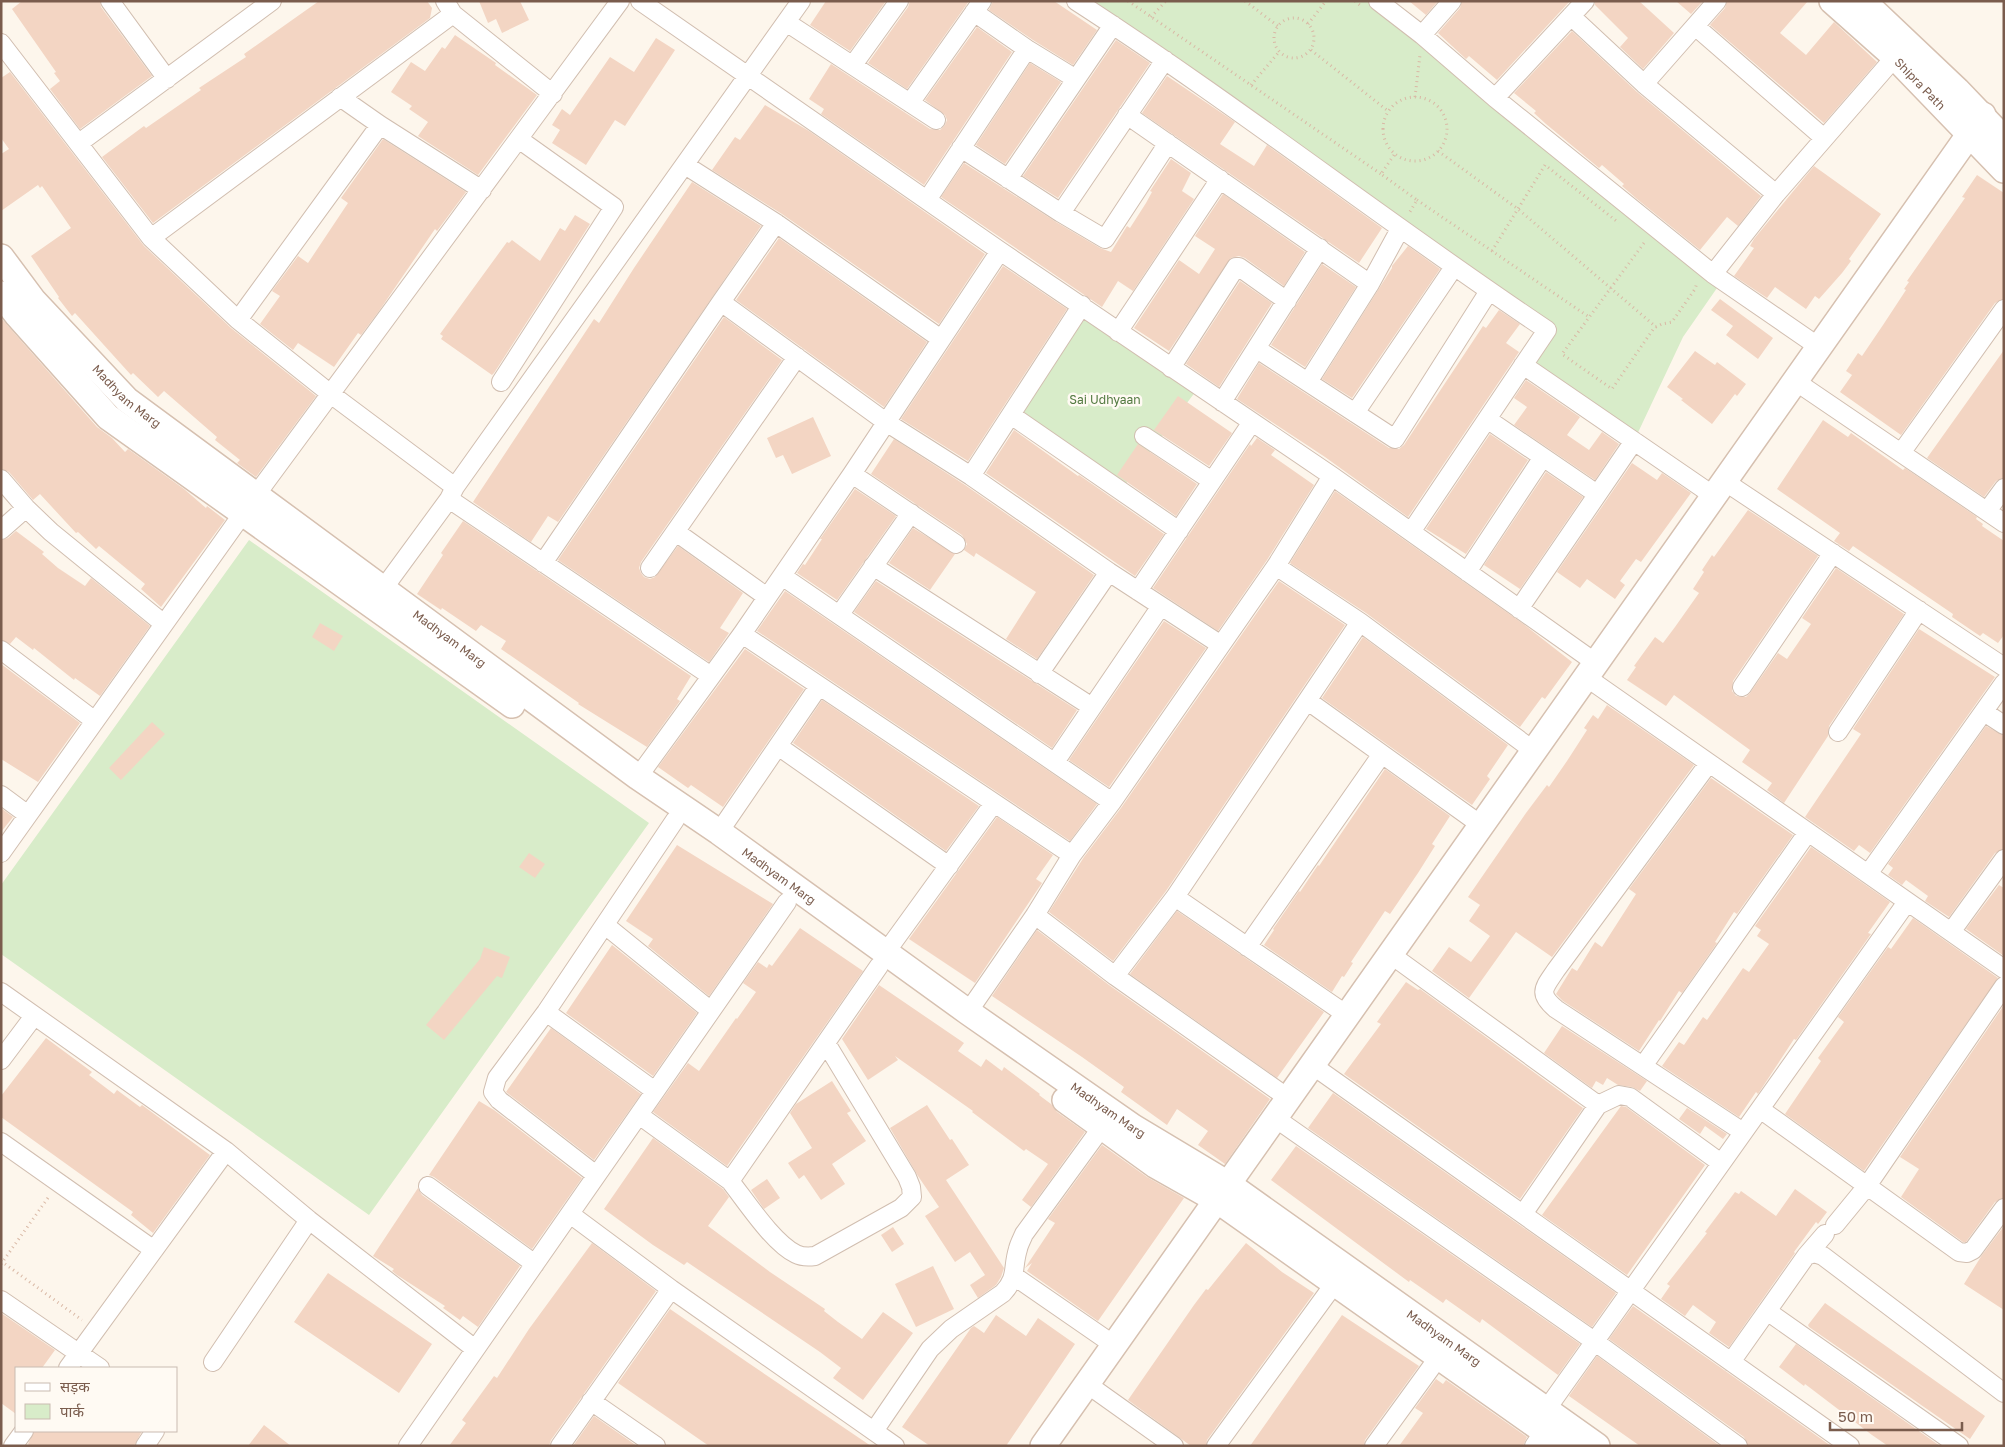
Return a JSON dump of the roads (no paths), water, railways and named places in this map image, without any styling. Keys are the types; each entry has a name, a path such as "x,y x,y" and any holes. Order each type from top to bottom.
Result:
{"street":[{"path":"110,1 167,79"},
{"path":"79,143 272,1"},
{"path":"1,853 249,504 332,395 620,1"},
{"path":"640,1 1000,251 1082,305 1118,332 1332,476 1411,532 1519,609 1591,670 1708,763 2004,969"},
{"path":"383,589 801,1"},
{"path":"853,65 899,1"},
{"path":"1076,1 1165,60 1400,229 1547,330 1411,532"},
{"path":"1378,1 1713,274 1819,346"},
{"path":"1422,35 1452,1"},
{"path":"1495,98 1585,1"},
{"path":"1644,84 1717,1"},
{"name":"Shipra Path","path":"1832,1 1976,125 2004,139"},
{"name":"Shipra Path","path":"1863,1 1976,125 2004,170"},
{"path":"910,103 978,7 1027,49 1076,80"},
{"path":"151,238 340,97 449,8 553,94"},
{"path":"1571,16 1644,84 1776,194"},
{"path":"786,22 936,120"},
{"path":"1008,179 1113,25"},
{"path":"1695,26 1824,138"},
{"path":"1,43 151,238 238,320 452,493 543,563 711,676"},
{"path":"927,200 1027,49"},
{"path":"1713,274 1776,194 1895,57"},
{"path":"1061,213 1165,60"},
{"path":"340,97 380,125 482,190"},
{"path":"1127,115 1370,284"},
{"path":"238,320 380,125"},
{"path":"1043,1446 1976,125"},
{"path":"501,382 614,207 520,140"},
{"path":"961,148 1061,213 1105,239 1168,143"},
{"path":"685,165 776,223 941,339"},
{"path":"1118,332 1220,179"},
{"path":"543,563 776,223"},
{"path":"1308,382 1370,284 1400,229"},
{"path":"1222,402 1320,248"},
{"path":"638,777 782,576 1000,251"},
{"name":"Madhyam Marg","path":"1,257 33,300 127,400 249,504 787,902 968,1012 1133,1127 1541,1429 1597,1446"},
{"path":"1171,368 1234,268 1239,267 1287,301"},
{"path":"1355,412 1454,267"},
{"path":"1257,349 1396,439 1489,291"},
{"name":"Madhyam Marg","path":"1,294 17,315 108,417 383,589 638,777 719,832 1102,1127 1155,1165 1222,1192 1336,1283 1438,1358 1565,1446"},
{"path":"721,302 886,422 971,476 1109,572 1221,645"},
{"path":"971,476 1082,305"},
{"path":"1901,453 2004,309"},
{"path":"650,568 797,357"},
{"path":"1523,365 1634,441 1832,553 2004,667"},
{"path":"1795,381 2004,523"},
{"path":"1011,415 1179,531"},
{"path":"1487,419 1596,494"},
{"path":"1138,591 1252,422"},
{"path":"1144,436 1212,481"},
{"path":"1519,609 1634,441"},
{"path":"1467,572 1543,457"},
{"path":"852,474 956,544"},
{"path":"968,1012 1072,855 1112,802 1276,566 1332,476"},
{"path":"1,479 26,508 51,532 164,624"},
{"path":"1987,511 2004,488"},
{"path":"1,530 26,508"},
{"path":"840,614 911,513"},
{"path":"676,532 767,597"},
{"path":"1742,687 1832,553"},
{"path":"873,566 1092,707"},
{"path":"1276,566 1360,622 1534,750"},
{"path":"1039,674 1109,572"},
{"path":"782,576 1112,802"},
{"path":"1055,762 1161,606"},
{"path":"1838,732 1919,610"},
{"path":"1115,976 1175,898 1360,622"},
{"path":"742,634 1072,855"},
{"path":"1,650 95,721"},
{"path":"1868,874 2004,683"},
{"path":"719,832 819,686"},
{"path":"1308,701 1481,825"},
{"path":"1984,712 2004,725"},
{"path":"778,746 948,866"},
{"path":"1248,947 1382,754"},
{"path":"1708,763 1544,987 1543,994 1547,1001 1556,1009 1743,1132"},
{"path":"1,795 28,815"},
{"path":"730,1181 883,959 994,803"},
{"path":"596,1175 499,1100 494,1092 497,1078 546,1012 675,820"},
{"path":"1643,1066 1808,832"},
{"path":"1951,932 2004,859"},
{"path":"1175,898 1347,1015"},
{"path":"408,1446 787,902"},
{"path":"1541,1429 1594,1341 1907,902"},
{"path":"1034,915 1115,976 1281,1108 1738,1446"},
{"path":"605,925 711,1011"},
{"path":"1390,954 1598,1105"},
{"path":"1731,1362 1806,1256 1866,1186 2004,986"},
{"path":"1,992 226,1152 309,1220 475,1349"},
{"path":"546,1012 655,1091"},
{"path":"1,1060 34,1016"},
{"path":"638,1115 730,1181 761,1221 795,1254 806,1257 815,1256 901,1208 912,1198 911,1187 907,1177 826,1044"},
{"path":"1312,1065 1850,1446"},
{"path":"1523,1214 1598,1105 1619,1095 1630,1097 1721,1163"},
{"path":"1760,1109 1959,1252 1967,1253 1973,1250 2004,1208"},
{"path":"874,1431 930,1349 951,1329 1003,1293 1010,1285 1014,1276 1018,1249 1024,1234 1102,1127"},
{"path":"1,1142 154,1250"},
{"path":"69,1367 226,1152"},
{"path":"428,1186 535,1264"},
{"path":"570,1214 670,1289 895,1446"},
{"path":"213,1362 309,1220"},
{"path":"1806,1256 1814,1253 1824,1256 2004,1394"},
{"path":"1014,1276 1114,1345"},
{"path":"1216,1446 1336,1283"},
{"path":"560,1446 670,1289"},
{"path":"1,1300 99,1367"},
{"path":"1767,1311 1959,1446"},
{"path":"1374,1446 1438,1358"},
{"path":"1087,1384 1174,1446"},
{"path":"591,1401 656,1446"},
{"path":"145,1446 154,1432"}],"park label":[{"name":"Sai Udhyaan","path":"1105,399"}]}
